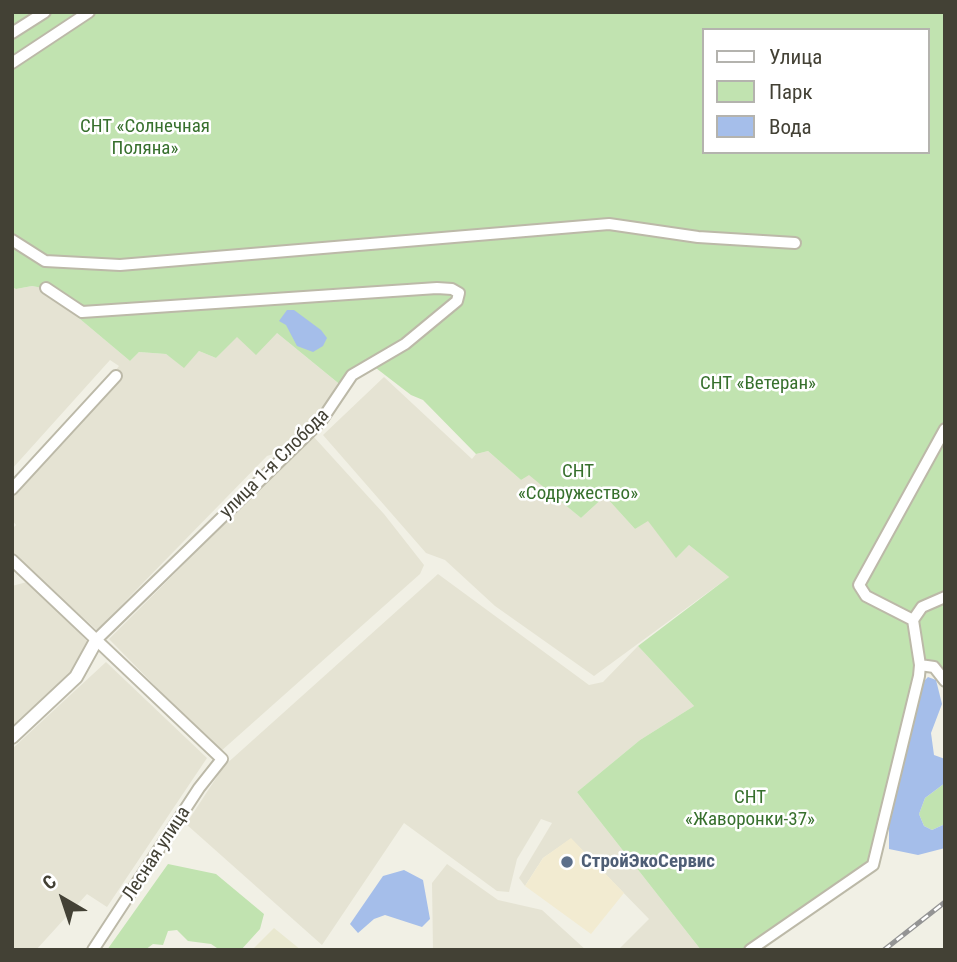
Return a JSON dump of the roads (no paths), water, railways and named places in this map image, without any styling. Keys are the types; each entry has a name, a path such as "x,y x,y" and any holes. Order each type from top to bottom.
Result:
{"street":[{"path":"12,33 45,12"},
{"path":"12,63 89,12"},
{"path":"12,240 45,261 109,265 609,224 698,237 795,243"},
{"name":"улица 1-я Слобода","path":"46,288 82,312 437,288 457,290 460,296 405,344 352,375 321,421 97,639"},
{"path":"12,489 116,376"},
{"path":"913,620 866,596 859,585 945,429"},
{"path":"12,560 97,639 76,677 12,737"},
{"path":"750,950 873,865 920,665 913,620 922,607 945,597"},
{"name":"Лесная улица","path":"93,950 199,788 222,759 97,639"},
{"path":"920,665 934,667 945,681"}],"water":[{"path":"287,310 294,310 321,330 327,338 323,346 313,352 297,346 286,325 279,321"},
{"path":"928,677 936,680 942,704 931,733 934,755 945,759 945,783 925,798 919,814 924,826 932,830 945,824 945,848 918,855 889,849 889,819 923,682"},
{"path":"404,870 423,880 430,919 422,927 385,915 374,919 358,933 350,924 383,876"}],"railway":[{"path":"884,950 945,902"}],"place":[{"name":"СтройЭкоСервис","path":"567,862"}],"park label":[{"name":"СНТ «Солнечная Поляна»","path":"145,138"},
{"name":"СНТ «Ветеран»","path":"758,384"},
{"name":"СНТ «Содружество»","path":"578,483"},
{"name":"СНТ «Жаворонки-37»","path":"750,809"}]}
